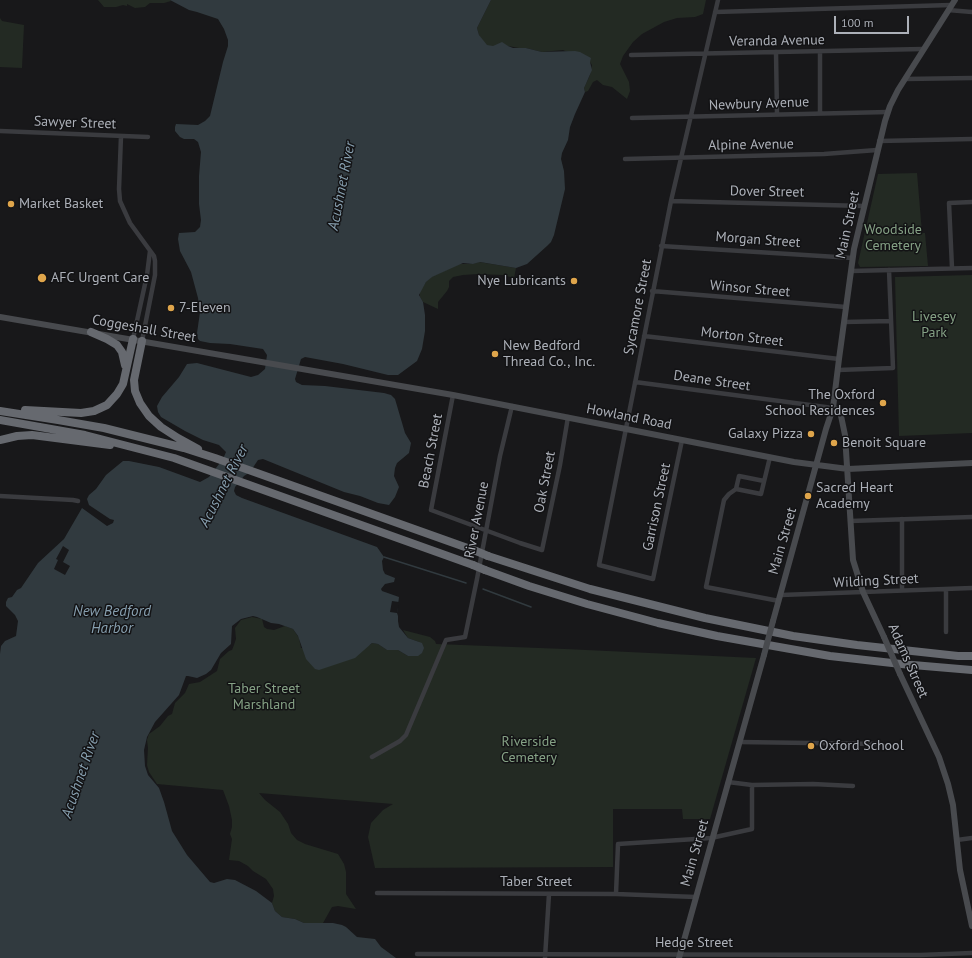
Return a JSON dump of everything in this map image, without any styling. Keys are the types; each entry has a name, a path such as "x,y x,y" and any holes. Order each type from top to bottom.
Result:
{"highway":[{"path":"91,332 118,346 124,360 125,376"},
{"path":"0,410 72,413 91,412 104,406 114,399 121,389 133,339"},
{"path":"142,341 134,384 137,397 144,410 164,429 215,458"},
{"path":"0,410 108,429 166,443 259,473 488,556 576,585 652,606 793,636 857,645 958,656 972,656"},
{"path":"0,420 76,433 165,455 529,586 593,606 658,623 770,646 854,659 972,670"},
{"path":"0,440 17,436 32,436 111,446 165,455"}],"main road":[{"name":"Main Street","path":"680,956 833,408 853,258 879,141 894,96 951,5"},
{"name":"Coggeshall Street","path":"0,317 283,365"},
{"name":"Howland Road","path":"283,365 512,406 817,465 848,469 972,463"},
{"name":"Adams Street","path":"833,408 840,411 843,419 848,469 853,560 862,592 871,608 939,757 946,777 952,798 960,870 972,926"}],"street":[{"name":"Sycamore Street","path":"653,579 599,565 661,246 689,117 718,0"},
{"path":"716,12 951,5 972,12"},
{"name":"Veranda Avenue","path":"631,55 924,49"},
{"path":"820,51 820,113"},
{"path":"776,52 777,114"},
{"path":"905,78 972,78"},
{"name":"Newbury Avenue","path":"632,118 888,112"},
{"name":"Sawyer Street","path":"0,131 148,137"},
{"path":"121,136 120,201 130,223 154,256 155,270 142,341"},
{"path":"879,141 972,139"},
{"name":"Alpine Avenue","path":"625,159 824,154 877,150"},
{"name":"Dover Street","path":"671,201 864,206"},
{"path":"952,268 949,203 972,202"},
{"name":"Morgan Street","path":"661,246 853,258"},
{"path":"133,339 146,279 150,251"},
{"path":"851,271 972,268"},
{"path":"838,370 893,368 890,270"},
{"name":"Winsor Street","path":"652,291 846,307"},
{"path":"844,322 891,322"},
{"name":"Morton Street","path":"644,336 839,359"},
{"name":"Deane Street","path":"635,382 833,408"},
{"name":"Beach Street","path":"453,395 431,510 487,530"},
{"name":"River Avenue","path":"372,757 400,741 406,734 446,640 465,637 487,530 500,456 512,406"},
{"name":"Oak Street","path":"487,530 542,550 560,465 568,418"},
{"name":"Garrison Street","path":"653,579 682,440"},
{"path":"764,481 739,476 736,489 761,494 770,457"},
{"name":"Wilding Street","path":"736,489 727,496 722,506 706,587 780,598 862,592 972,588"},
{"path":"0,496 78,501"},
{"path":"850,521 972,517"},
{"path":"902,519 902,590"},
{"path":"946,589 946,632"},
{"path":"739,742 881,744"},
{"path":"728,782 752,785 812,784 853,786"},
{"path":"616,894 618,844 712,838 752,829 752,785"},
{"path":"957,840 972,838"},
{"name":"Taber Street","path":"377,893 616,894 696,897"},
{"path":"545,956 549,894"},
{"name":"Hedge Street","path":"417,954 680,956 920,955 972,953"}],"green space":[{"path":"98,0 171,1 164,3 150,3 145,7 135,8 127,4 127,6 104,7"},
{"path":"491,0 706,0 703,14 695,17 677,18 664,22 642,34 633,42 623,56 620,64 629,82 630,91 627,99 612,87 603,85 597,80 593,82 588,91 585,92 584,88 590,75 592,65 590,62 563,50 542,52 508,46 486,48 477,28"},
{"path":"0,18 2,21 24,25 22,68 0,67"},
{"name":"Woodside Cemetery","path":"917,173 922,233 925,233 928,266 860,267 858,263 878,174"},
{"path":"479,262 516,268 514,278 503,275 478,274 453,277 449,281 447,291 438,302 438,309 423,302 420,297 420,291 431,277 459,264 473,264"},
{"name":"Livesey Park","path":"972,275 972,433 899,436 895,277"},
{"path":"252,617 262,619 264,627 267,629 274,630 285,626 293,629 299,638 301,648 370,645 372,643 378,644 387,650 398,650 408,656 419,642 408,638 403,630 430,637 436,644 756,658 710,819 683,819 682,809 613,809 613,867 375,868 368,837 371,823 383,810 393,804 259,793 280,812 288,824 291,833 297,840 305,844 338,854 344,864 346,872 346,894 356,909 338,906 332,907 323,923 304,923 295,919 282,917 275,911 272,903 274,896 273,889 266,879 239,861 229,860 232,839 230,834 232,820 223,790 157,784 149,772 147,765 147,740 149,734 172,714 175,703 185,693 189,684 200,682 217,671 220,659 232,650 236,639 235,628 241,620"}],"water":[{"path":"170,0 491,0 477,28 479,35 487,45 493,46 502,42 513,48 526,48 542,52 575,51 591,58 590,62 592,70 584,88 585,92 570,127 568,140 562,153 561,159 564,171 565,189 551,242 527,264 516,268 480,262 473,264 463,263 432,277 426,282 419,295 423,302 425,315 425,331 422,349 417,361 398,375 388,375 343,364 305,357 301,359 295,379 296,382 302,385 325,386 384,393 391,395 395,399 405,433 411,443 409,453 397,463 395,468 394,476 399,487 395,497 389,505 344,492 263,459 258,460 250,472 244,476 235,487 234,491 236,495 242,498 377,547 384,557 382,561 385,574 395,578 394,582 385,584 381,589 382,591 399,597 397,613 399,627 408,638 422,643 424,648 422,653 418,656 408,656 398,650 387,650 378,644 372,643 355,658 319,670 315,669 306,659 298,636 293,629 253,616 241,619 232,626 231,644 221,653 211,670 197,678 186,676 179,695 155,722 147,737 144,750 145,766 148,775 159,788 172,831 187,855 210,882 214,883 227,879 235,880 256,891 272,903 275,911 282,917 295,919 304,923 333,923 342,925 357,937 375,939 381,947 396,958 0,958 0,654 1,646 5,641 16,636 18,621 15,615 6,606 6,602 8,598 12,597 17,590 21,588 38,563 64,539 82,508 107,526 113,523 114,520 110,519 89,505 87,499 106,475 123,461 159,467 200,482 209,477 223,459 226,452 219,445 203,440 185,431 161,417 158,412 157,406 162,397 179,377 187,364 197,363 251,377 258,375 265,369 267,355 263,349 230,344 210,343 200,341 198,339 197,333 200,312 198,298 191,272 180,251 178,239 179,233 195,232 200,227 199,176 201,152 198,142 194,139 184,139 180,137 175,131 175,127 176,124 198,125 210,116 228,46 228,40 218,19 189,10"}],"pier":[{"path":"63,546 69,550 63,562 70,566 65,575 54,569 58,560 56,559"},
{"path":"392,601 399,602 397,613 390,612"}],"waterway":[{"path":"384,557 466,583"},
{"path":"483,589 531,607"}],"place":[{"name":"Market Basket","path":"11,204"},
{"name":"AFC Urgent Care","path":"42,278"},
{"name":"Nye Lubricants","path":"574,281"},
{"name":"7-Eleven","path":"171,308"},
{"name":"New Bedford Thread Co., Inc.","path":"495,354"},
{"name":"The Oxford School Residences","path":"883,403"},
{"name":"Galaxy Pizza","path":"811,434"},
{"name":"Benoit Square","path":"834,443"},
{"name":"Sacred Heart Academy","path":"808,496"},
{"name":"Oxford School","path":"811,746"}],"water label":[{"name":"Acushnet River","path":"342,186"},
{"name":"Acushnet River","path":"224,486"},
{"name":"New Bedford Harbor","path":"112,620"},
{"name":"Acushnet River","path":"81,775"}],"park label":[{"name":"Taber Street Marshland","path":"264,698"},
{"name":"Riverside Cemetery","path":"529,750"}]}
